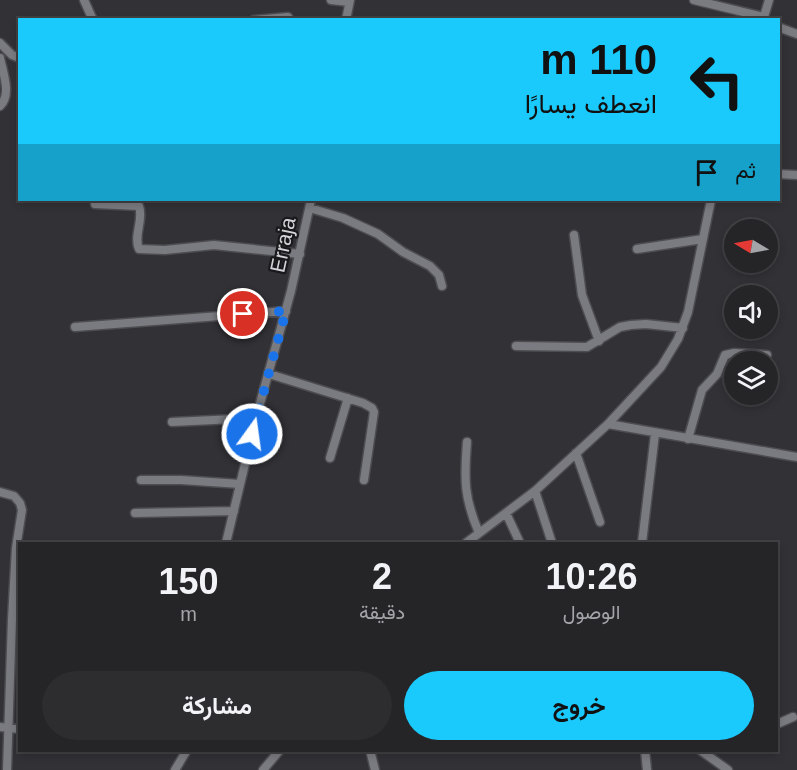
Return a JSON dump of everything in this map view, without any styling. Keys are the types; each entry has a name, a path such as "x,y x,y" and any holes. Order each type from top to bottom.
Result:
{"street":[{"path":"84,0 92,18"},
{"path":"331,0 350,1 346,18"},
{"path":"693,0 764,18 769,0"},
{"path":"780,28 797,34"},
{"path":"0,43 12,55 18,57"},
{"path":"0,58 7,94 6,100 0,106"},
{"path":"780,174 797,175"},
{"path":"467,542 535,491 608,424 661,367 683,328 688,312 711,201"},
{"path":"95,204 139,206 141,215 137,247 139,249 165,250 220,245 300,254"},
{"path":"310,204 378,234 403,252 430,266 439,275 441,286"},
{"name":"Erraja","path":"226,542 256,418 286,311 310,204"},
{"path":"574,234 582,295 599,340"},
{"path":"637,249 703,238"},
{"path":"75,327 286,311"},
{"path":"516,346 587,347 620,327 646,324 683,328"},
{"path":"688,439 702,390 717,374 724,357"},
{"path":"268,374 369,405 374,412 364,480"},
{"path":"330,458 348,398"},
{"path":"172,422 256,418"},
{"path":"608,424 797,457"},
{"path":"642,542 655,434"},
{"path":"467,442 465,491 479,533"},
{"path":"576,453 600,522"},
{"path":"141,480 240,484"},
{"path":"535,491 552,542"},
{"path":"0,492 14,496 20,503 22,510 18,542"},
{"path":"135,513 234,511"},
{"path":"506,513 520,542"},
{"path":"7,770 4,728 18,543"},
{"path":"778,724 793,717"},
{"path":"175,770 186,752"},
{"path":"183,770 187,752"},
{"path":"263,770 278,752"},
{"path":"370,752 375,770"},
{"path":"645,752 645,770"},
{"path":"703,752 728,770"}],"route":[{"path":"243,314 286,311 252,434"}]}
